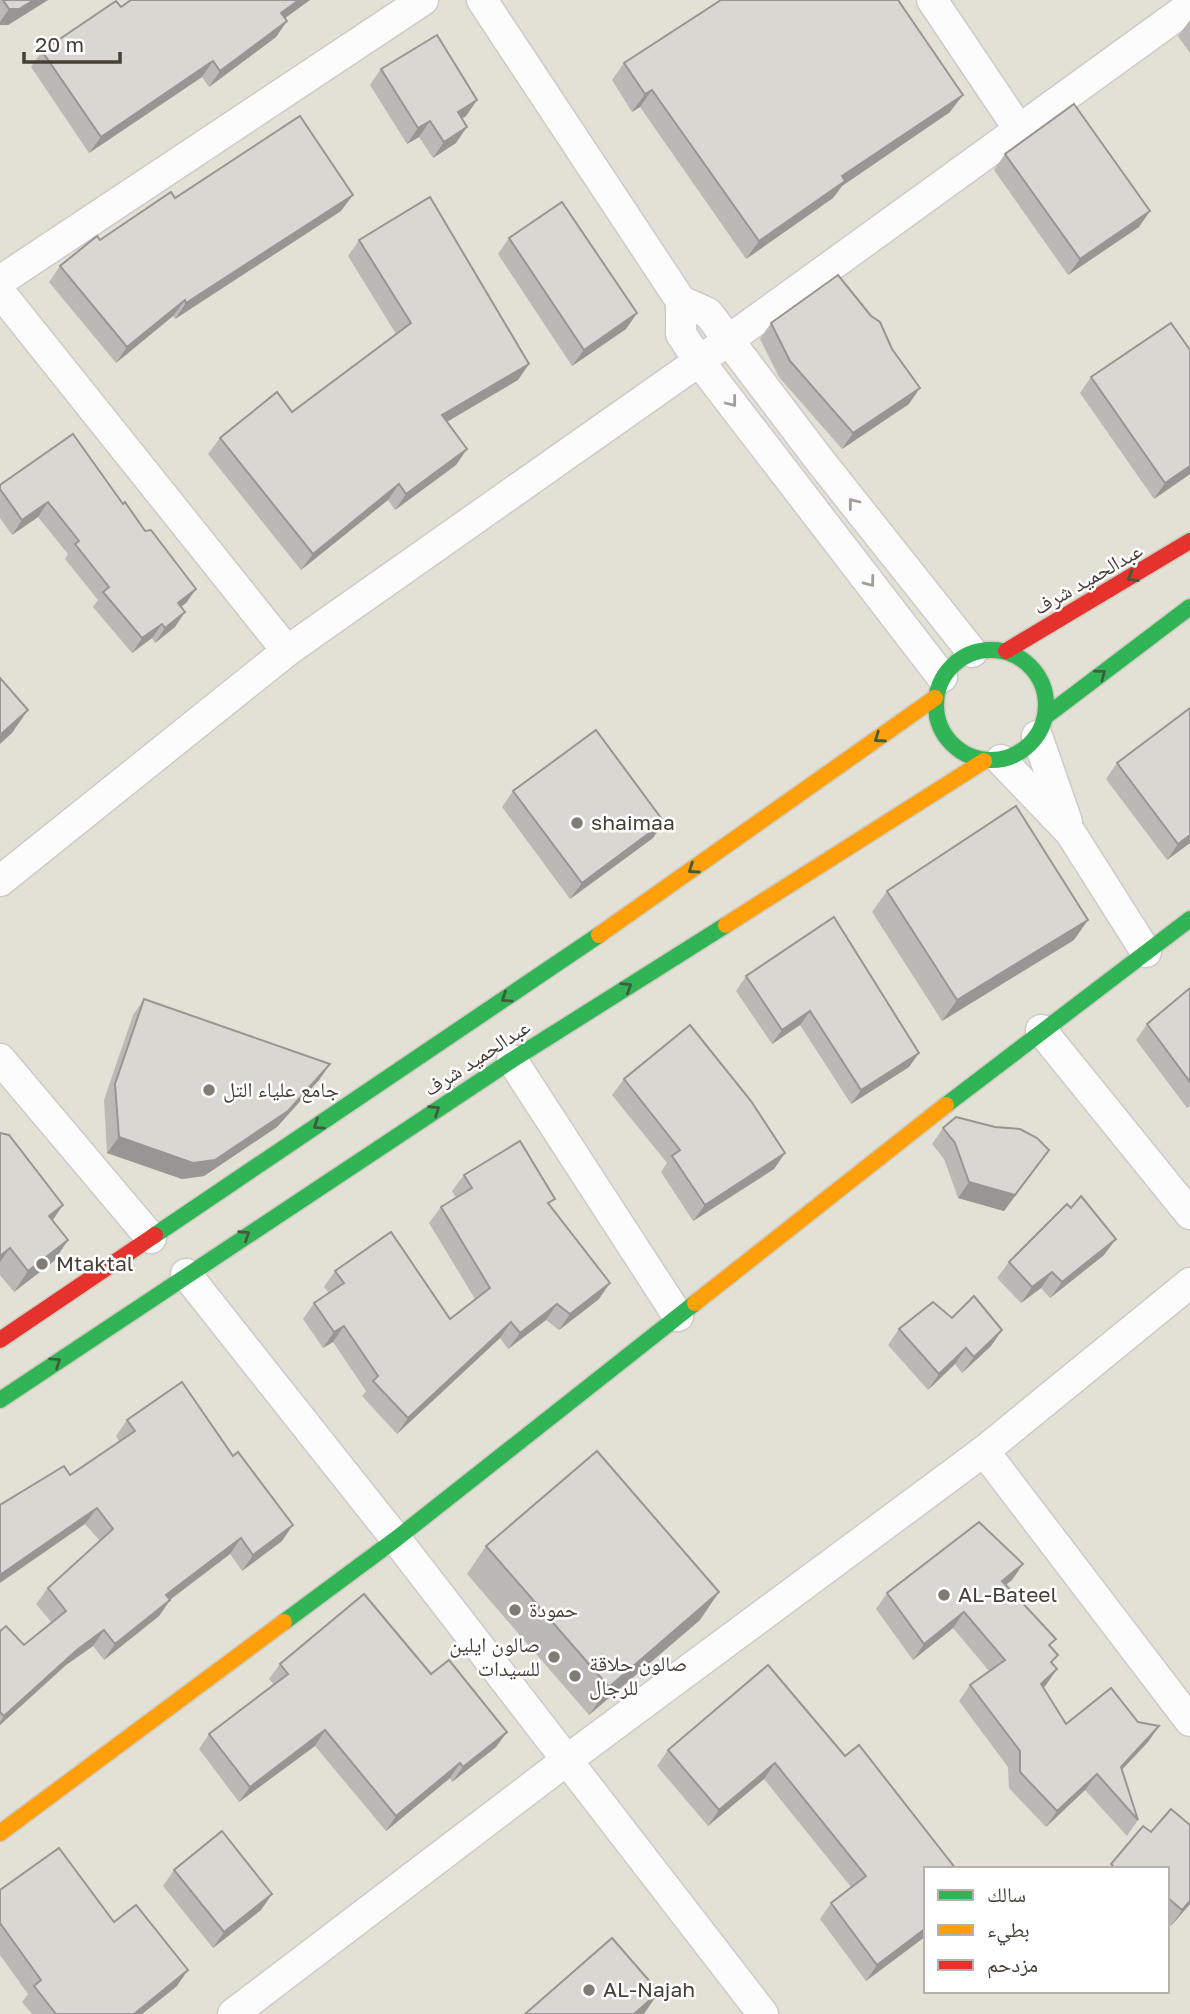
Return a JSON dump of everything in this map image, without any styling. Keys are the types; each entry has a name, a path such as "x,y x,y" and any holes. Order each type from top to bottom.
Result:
{"main road":[{"name":"عبدالحميد شرف","path":"1006,651 1190,541"},
{"path":"1042,726 1047,699 1038,676 1021,658 1006,651 972,652 955,662 939,687 937,720 947,740 964,754 992,760 1021,752 1042,726 1190,607"},
{"name":"عبدالحميد شرف","path":"0,1340 586,944 939,687"},
{"name":"عبدالحميد شرف","path":"0,1400 512,1060 992,760"},
{"path":"0,1833 396,1539 1041,1030 1190,919"}],"street":[{"path":"0,281 423,0"},
{"path":"482,0 681,301 708,313 972,652"},
{"path":"932,0 1018,128"},
{"path":"0,881 287,651 699,361 1190,6"},
{"path":"0,292 287,651"},
{"path":"681,301 681,334 699,361 939,687"},
{"path":"1042,726 1070,832"},
{"path":"992,760 1070,832 1146,952"},
{"path":"1041,1030 1190,1214"},
{"path":"0,1059 151,1238"},
{"path":"512,1060 678,1315"},
{"path":"186,1274 396,1539 763,2014"},
{"path":"233,2014 568,1760 984,1451 1190,1283"},
{"path":"984,1451 1190,1721"}],"shaded area":[{"path":"0,0 1190,0 1190,2014 0,2014"}],"building":[{"path":"3,0 34,0 19,9 9,9"},
{"path":"131,0 299,0 281,13 287,21 220,71 213,61 101,137 42,51 116,1 121,7"},
{"path":"721,0 898,0 963,95 842,176 845,181 759,241 652,90 645,94 624,63"},
{"path":"437,35 477,100 458,112 467,127 444,142 430,121 418,128 381,69"},
{"path":"1074,104 1150,211 1080,259 1005,154"},
{"path":"300,116 353,195 186,303 185,300 127,347 60,266 97,236 100,240 171,192 175,198"},
{"path":"430,197 529,364 442,415 467,449 406,494 399,484 313,554 220,438 277,392 292,412 411,323 359,240"},
{"path":"562,202 637,313 584,350 509,238"},
{"path":"838,275 871,316 880,322 892,349 920,388 853,433 790,361 771,323"},
{"path":"1171,323 1190,350 1190,466 1165,483 1091,377"},
{"path":"73,434 123,504 125,502 145,531 151,530 196,589 178,603 185,612 165,628 162,624 142,638 103,592 109,587 75,544 79,541 48,502 22,520 0,489 0,485"},
{"path":"0,678 28,710 0,735"},
{"path":"1190,708 1190,835 1178,844 1117,763"},
{"name":"shaimaa","path":"596,730 664,822 582,883 513,791"},
{"path":"1016,806 1088,920 957,1000 887,891"},
{"path":"834,917 919,1053 861,1090 810,1011 782,1030 746,976"},
{"path":"1190,988 1190,1082 1147,1024"},
{"name":"جامع علياء التل","path":"144,999 330,1064 288,1111 215,1160 193,1163 119,1137 115,1084"},
{"path":"690,1025 751,1101 785,1153 705,1205 672,1156 680,1150 624,1079"},
{"path":"956,1117 995,1127 1020,1129 1037,1138 1049,1150 1015,1195 969,1182 955,1143 943,1128"},
{"path":"0,1133 9,1135 63,1205 49,1216 68,1240 28,1271 10,1248 0,1256"},
{"path":"520,1141 555,1199 548,1203 610,1283 570,1314 557,1304 520,1333 511,1322 408,1418 373,1381 378,1376 344,1326 334,1332 314,1303 344,1283 335,1271 391,1232 450,1319 490,1288 441,1207 472,1188 464,1175"},
{"path":"1081,1196 1116,1239 1062,1282 1052,1272 1032,1287 1009,1262 1067,1204 1071,1208"},
{"path":"974,1296 1002,1330 974,1357 966,1348 939,1374 899,1329 933,1302 952,1318"},
{"path":"182,1382 233,1456 238,1452 293,1525 253,1555 241,1538 166,1595 170,1600 115,1644 104,1630 78,1649 4,1716 0,1712 0,1631 6,1626 24,1645 66,1611 48,1588 113,1529 97,1508 0,1575 0,1505 64,1466 70,1475 135,1431 127,1420"},
{"path":"597,1451 719,1592 609,1687 486,1546"},
{"path":"979,1522 1023,1564 1002,1581 1056,1639 1049,1645 1058,1655 1051,1662 1057,1669 1041,1684 1066,1724 1111,1688 1138,1722 1159,1726 1121,1767 1138,1820 1097,1774 1057,1811 1020,1772 1020,1751 970,1685 1005,1660 964,1612 924,1644 887,1593"},
{"path":"364,1594 431,1674 449,1660 507,1732 463,1767 460,1763 396,1816 325,1730 250,1787 209,1734 288,1674 280,1664"},
{"path":"768,1665 845,1756 859,1745 954,1867 924,1867 924,1930 877,1965 831,1903 866,1876 775,1763 719,1810 668,1750"},
{"path":"1171,1809 1190,1825 1190,1901 1182,1910 1169,1899 1169,1867 1114,1867 1111,1864 1143,1826 1151,1832"},
{"path":"222,1831 272,1894 224,1932 174,1870"},
{"path":"59,1848 114,1922 136,1905 188,1970 134,2014 56,2014 34,1986 41,1980 0,1923 0,1890"},
{"path":"612,1938 659,1992 634,2014 525,2014"}],"traffic: fast":[{"path":"1046,716 1190,607"},
{"path":"991,650 1012,654 1030,666 1042,684 1046,705 1042,726 1030,744 1012,756 991,760 970,756 952,744 940,726 936,705 940,684 952,666 970,654 991,650"},
{"path":"946,1105 1190,919"},
{"path":"0,1400 512,1060 726,925"},
{"path":"155,1235 599,935"},
{"path":"284,1622 396,1539 695,1303"}],"traffic: slow":[{"path":"599,935 935,698"},
{"path":"726,925 984,761"},
{"path":"695,1303 946,1105"},
{"path":"0,1833 284,1622"}],"traffic: jam":[{"path":"1006,651 1190,541"},
{"path":"0,1340 155,1235"}],"place":[{"name":"shaimaa","path":"577,823"},
{"name":"جامع علياء التل","path":"209,1090"},
{"name":"Mtaktal","path":"42,1264"},
{"name":"AL-Bateel","path":"944,1595"},
{"name":"حمودة","path":"515,1610"},
{"name":"صالون ايلين للسيدات","path":"554,1657"},
{"name":"صالون حلاقة للرجال","path":"575,1676"},
{"name":"AL-Najah","path":"589,1990"}]}
